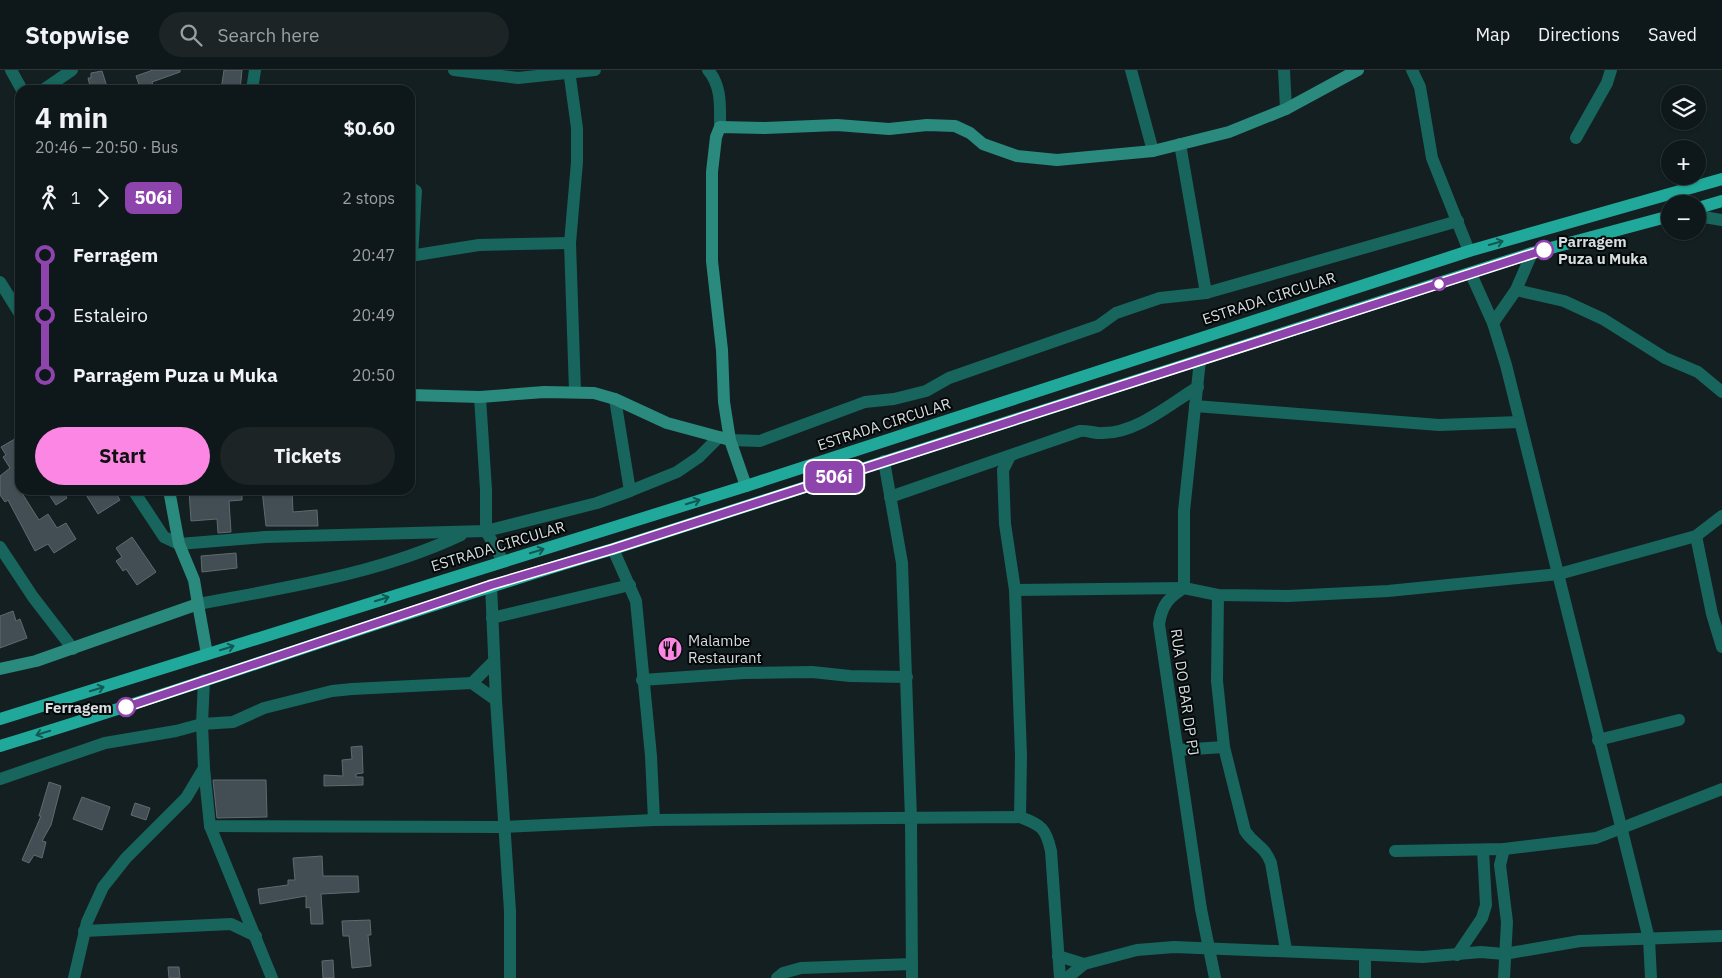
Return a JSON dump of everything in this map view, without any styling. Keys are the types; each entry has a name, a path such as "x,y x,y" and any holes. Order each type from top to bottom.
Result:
{"main road":[{"name":"ESTRADA CIRCULAR","path":"0,720 746,486 1469,251 1722,179"},
{"path":"1706,206 1722,201"},
{"path":"0,746 112,712 491,585 613,549 1532,253 1661,218"}],"street":[{"path":"11,70 19,85"},
{"path":"50,85 72,70"},
{"path":"253,85 255,70"},
{"path":"454,70 518,78 595,70"},
{"path":"708,70 715,78 720,98 720,127 716,137 712,172 712,261 722,350 725,439 746,486"},
{"path":"1131,70 1153,150"},
{"path":"1284,70 1286,109"},
{"path":"720,127 765,128 837,125 889,128 927,125 955,126 970,133 983,144 1017,156 1057,160 1153,150 1229,132 1286,109 1358,70"},
{"path":"1412,70 1420,87 1432,158 1469,251"},
{"path":"1576,138 1607,83 1611,70"},
{"path":"569,72 576,128 577,162 570,244 575,390"},
{"path":"1180,144 1206,293"},
{"path":"415,190 415,204"},
{"path":"1706,217 1722,220"},
{"path":"415,395 480,397 575,390 594,392 615,399 667,423 725,439 749,442 760,441 865,402 894,399 926,391 949,378 1098,326 1116,313 1160,298 1206,293 1458,221"},
{"path":"415,255 479,245 570,244"},
{"path":"1493,323 1516,290 1532,253"},
{"path":"1471,274 1493,323 1559,574 1598,740 1623,828 1649,939 1651,978"},
{"path":"0,282 15,306"},
{"path":"1516,290 1564,301 1603,319 1665,358 1698,372 1722,392"},
{"path":"1184,588 1184,511 1200,360"},
{"path":"890,497 1080,431 1089,430 1101,434 1118,431 1137,424 1198,387"},
{"path":"480,397 486,490 486,531 503,561"},
{"path":"615,399 630,491"},
{"path":"1195,406 1439,425 1519,422"},
{"path":"136,495 164,537 179,544 265,537 486,531 597,503 630,491 677,472 725,439"},
{"path":"1010,456 1003,470 1005,524 1015,590 1021,756 1020,817"},
{"path":"884,461 902,563 911,819 912,978"},
{"path":"989,462 1003,470"},
{"path":"170,495 179,544 194,580 207,654"},
{"path":"1015,590 1184,588 1218,595 1288,596 1388,591 1559,574 1696,536 1722,516"},
{"path":"0,669 36,661 198,604 331,579 397,562 466,532"},
{"path":"1696,536 1712,614 1722,647"},
{"path":"0,547 33,596 73,648"},
{"path":"613,549 636,601 642,680 651,756 654,820"},
{"path":"491,585 496,700 510,911 510,978"},
{"path":"492,618 630,585"},
{"name":"RUA DO BAR DP PJ","path":"1184,588 1168,598 1161,611 1159,624 1207,948 1215,978"},
{"path":"1218,595 1217,681 1224,747 1245,830 1251,840 1266,851 1271,863 1286,950"},
{"path":"472,684 494,661"},
{"path":"642,680 744,673 812,672 850,676 907,677"},
{"path":"204,680 202,724 210,826 272,978"},
{"path":"0,778 71,752 105,743 176,731 202,724 233,722 264,708 332,691 472,684 496,700"},
{"path":"1598,740 1680,720"},
{"path":"1178,750 1224,747"},
{"path":"74,978 84,931 102,887 126,858 186,798 204,768"},
{"path":"1395,851 1504,849 1596,838 1722,789"},
{"path":"210,826 504,827 654,820 1020,817 1034,822 1047,832 1051,851 1060,978"},
{"path":"1504,849 1500,865 1507,922 1504,978"},
{"path":"1457,954 1482,918 1486,905 1483,850"},
{"path":"84,931 231,924 256,936"},
{"path":"1067,978 1084,964 1137,950 1174,947 1423,957 1481,952 1504,954 1580,940 1722,936"},
{"path":"1058,956 1084,964"},
{"path":"1365,956 1366,978"},
{"path":"777,978 783,973 801,968 912,964"}],"building":[{"path":"153,70 180,70 180,72 152,82 153,85 139,85 136,76"},
{"path":"224,70 242,70 240,85 222,85"},
{"path":"102,71 106,85 90,85 88,78 91,78 91,73"},
{"path":"15,439 15,495 23,495 39,520 48,514 57,528 66,523 76,539 54,553 48,544 35,551 8,500 5,502 0,495 0,476 10,468 3,457 6,455 1,447"},
{"path":"49,495 65,495 67,498 56,505"},
{"path":"86,495 117,495 120,500 98,514"},
{"path":"189,495 242,495 242,500 229,501 231,532 218,533 217,519 191,521"},
{"path":"263,495 292,495 293,512 317,510 318,526 266,526"},
{"path":"132,537 156,572 137,585 126,569 123,571 116,561 122,557 116,548"},
{"path":"236,553 237,568 202,572 201,556"},
{"path":"13,611 16,621 20,619 27,638 0,648 0,616"},
{"path":"362,746 363,773 356,774 356,777 363,777 363,785 324,786 324,775 343,776 342,760 352,759 351,747"},
{"path":"213,780 266,780 267,817 217,818"},
{"path":"49,782 61,786 51,825 42,841 46,842 42,858 34,855 29,863 22,860 41,816 39,816"},
{"path":"82,797 110,807 102,830 73,819"},
{"path":"135,803 150,808 146,820 131,815"},
{"path":"322,856 323,876 358,876 359,892 321,894 323,924 311,924 310,907 306,908 306,896 260,904 258,889 288,885 288,880 295,880 293,858"},
{"path":"370,920 371,935 368,935 371,966 352,968 349,936 343,936 342,921"},
{"path":"333,960 334,978 323,978 322,961"},
{"path":"168,967 179,967 180,978 169,978"}],"bus line":[{"name":"506i","path":"126,707 491,585 613,549 1544,250"}],"place":[{"name":"Parragem Puza u Muka","path":"1544,250"},
{"name":"Malambe Restaurant","path":"670,649"},
{"name":"Ferragem","path":"126,707"}]}
